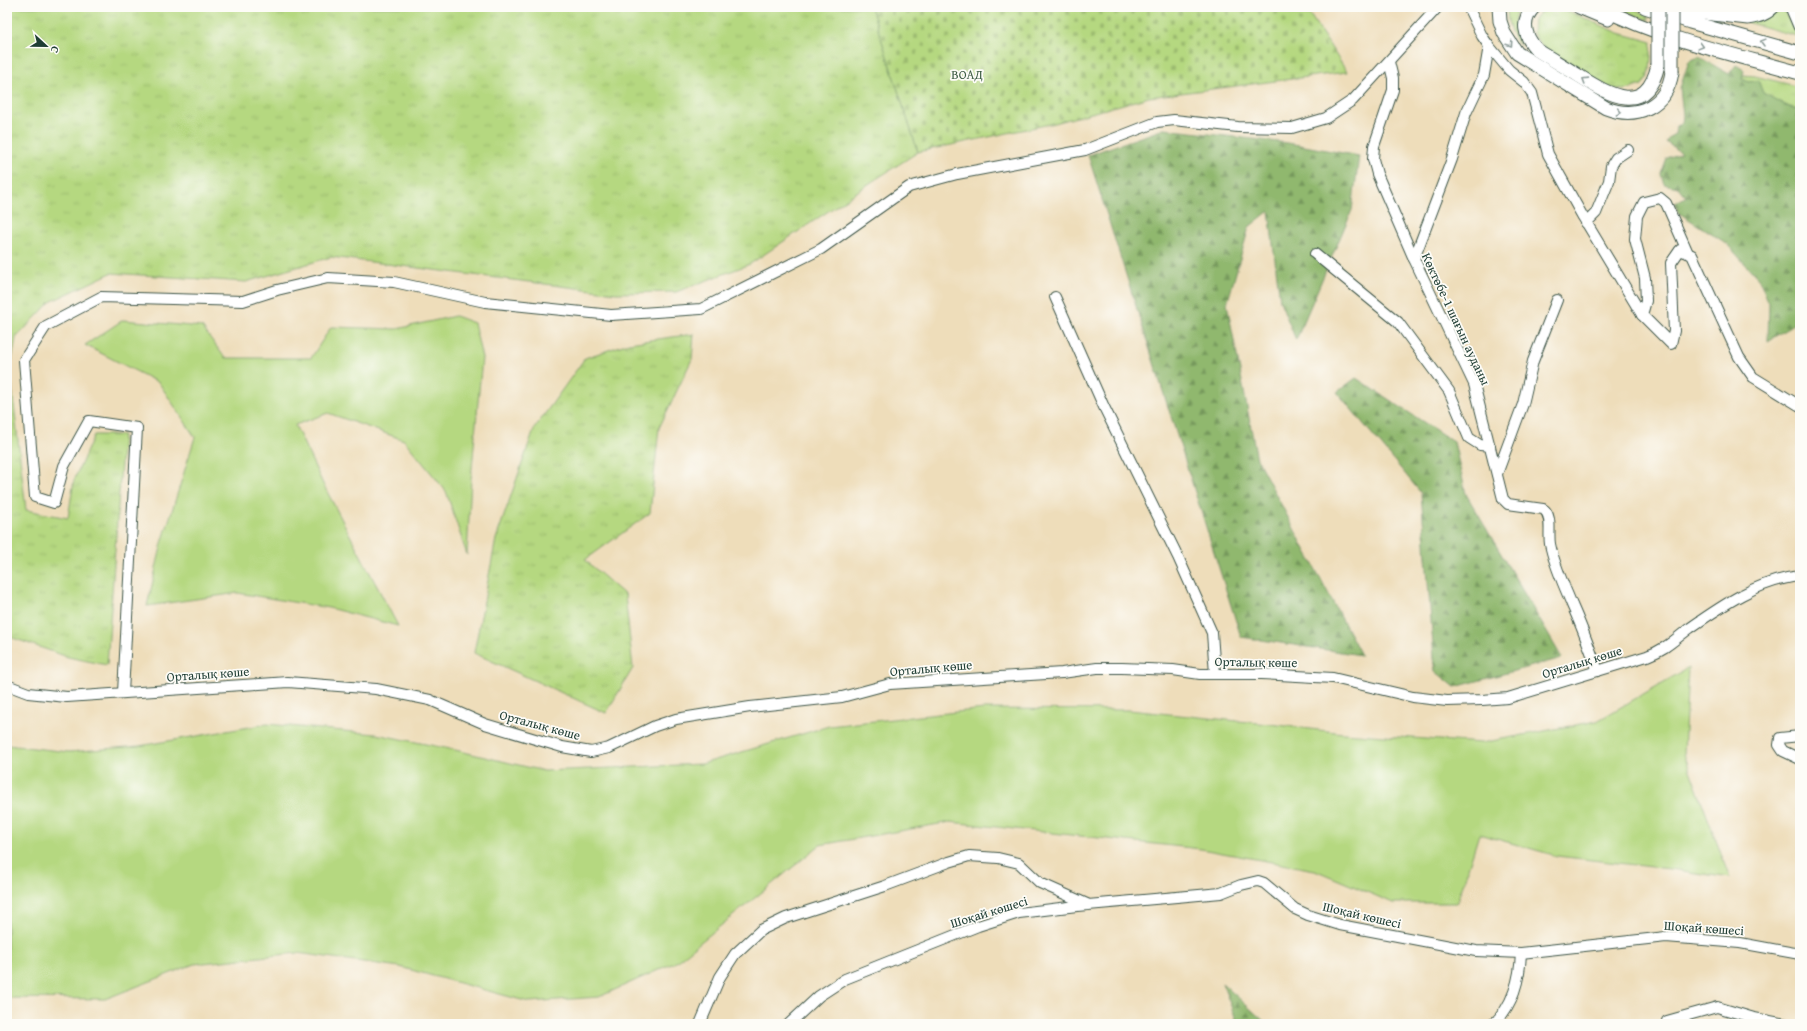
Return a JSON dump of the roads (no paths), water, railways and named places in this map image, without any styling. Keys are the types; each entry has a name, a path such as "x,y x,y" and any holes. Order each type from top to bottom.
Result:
{"main road":[{"path":"1499,7 1500,21 1504,33 1517,53 1606,108 1617,112 1628,113 1641,111 1661,98 1667,90 1672,72 1672,7"},
{"path":"1534,7 1527,17 1525,26 1526,34 1530,43 1537,50 1603,91 1623,97 1631,97 1640,94 1652,82 1658,65 1658,7"},
{"path":"1579,7 1612,21 1652,30"},
{"path":"1599,7 1652,30 1686,42 1800,73"},
{"path":"1645,7 1690,22 1800,53"},
{"path":"1653,7 1748,18 1759,16 1768,12 1773,7"},
{"path":"1792,7 1800,26"}],"street":[{"path":"123,693 137,428 89,421 64,466 54,503 35,497 24,360 46,326 101,297 243,301 278,290 328,278 394,282 485,302 611,315 700,309 822,249 909,187 961,173 1085,150 1156,122 1174,120 1238,127 1292,128 1326,118 1353,100 1438,7"},
{"path":"1468,7 1482,36 1489,46 1509,70 1524,82 1532,93 1548,154 1586,223 1642,315 1671,344 1674,331 1671,263 1680,250 1692,255 1739,357 1753,377 1800,406"},
{"path":"1414,259 1452,159 1466,113 1484,75 1489,46"},
{"name":"Көктөбе-1 шағын ауданы","path":"1389,62 1393,78 1393,90 1374,146 1373,159 1377,174 1414,259 1474,384 1503,499 1508,504 1543,509 1549,517 1550,543 1558,572 1585,634 1598,671"},
{"path":"1586,223 1596,213 1609,181 1611,166 1616,158 1628,150"},
{"path":"1642,315 1646,301 1645,278 1635,239 1637,216 1644,202 1660,198 1666,203 1688,253"},
{"path":"1315,254 1398,322 1449,391 1469,438 1480,445 1490,446"},
{"path":"1055,298 1104,407 1178,557 1212,633 1215,674"},
{"path":"1497,474 1523,404 1533,361 1557,300"},
{"name":"Орталық көше","path":"7,685 28,693 67,697 288,682 376,689 430,700 485,724 562,748 591,752 609,748 655,726 676,719 750,707 842,697 890,684 1062,673 1097,668 1173,670 1215,674 1262,674 1333,678 1413,697 1447,701 1508,698 1663,650 1702,620 1745,594 1773,582 1800,576"},
{"path":"1800,736 1780,738 1778,745 1783,751 1800,759"},
{"path":"700,1024 720,977 731,960 740,948 761,930 793,916 886,886 949,862 969,856 998,858 1019,863 1040,883 1090,905"},
{"name":"Шоқай көшесі","path":"789,1024 819,996 845,979 978,926 1019,913 1222,893 1241,885 1258,881 1264,883 1295,909 1308,915 1340,925 1476,951 1522,953 1666,937 1740,943 1800,954"},
{"path":"1493,1024 1516,989 1520,974 1522,953"},
{"path":"1667,1021 1717,1007 1754,1018 1786,1024"}],"park label":[{"name":"ВОАД","path":"967,74"}]}
